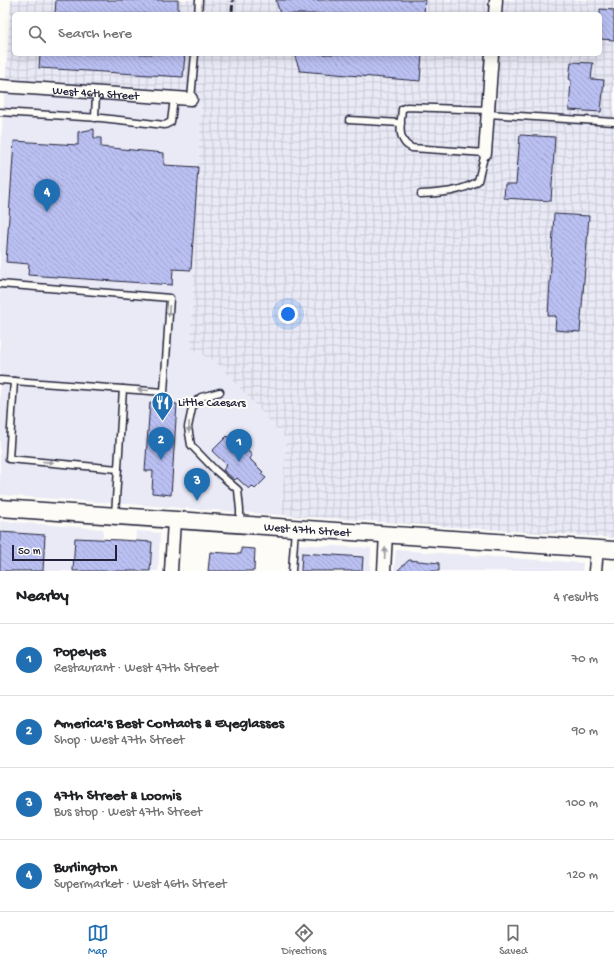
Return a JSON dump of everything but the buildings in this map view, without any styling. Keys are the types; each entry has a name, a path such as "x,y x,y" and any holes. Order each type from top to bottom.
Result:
{"main road":[{"name":"West 47th Street","path":"0,508 614,550"}],"street":[{"path":"495,12 496,0"},
{"path":"485,153 492,56"},
{"name":"West 46th Street","path":"0,86 191,99"},
{"path":"171,571 174,520"},
{"path":"384,571 386,534"},
{"path":"595,571 597,549"}],"lane":[{"path":"198,12 199,0"},
{"path":"191,99 194,56"},
{"path":"95,118 96,93"},
{"path":"0,112 95,118 165,125 171,122 174,98"},
{"path":"421,194 450,191 468,187 478,181 485,153 412,148 407,146 402,140 400,133 402,109 407,106 614,122"},
{"path":"349,120 401,123"},
{"path":"0,284 170,298 164,392 0,380"},
{"path":"14,381 9,459 118,469"},
{"path":"115,516 123,389"},
{"path":"220,392 201,397 193,404 188,427 191,445 215,470 238,490 240,525"},
{"path":"292,571 295,528"}],"shaded area":[{"path":"11,0 614,0 614,538 281,515 286,439 219,365 190,347 201,100 5,86"},
{"path":"5,86 201,100 190,347 219,365 286,439 281,515 0,495 0,154"},
{"path":"0,521 103,529 101,571 0,571"},
{"path":"136,531 160,533 158,571 134,571"},
{"path":"294,544 371,548 370,571 292,571"},
{"path":"396,550 583,563 582,571 394,571"}],"railway":[{"path":"232,11 233,0"}],"place":[{"name":"Burlington","path":"47,212"},
{"name":"Little Caesars","path":"163,422"},
{"name":"America's Best Contacts & Eyeglasses","path":"161,460"},
{"name":"Popeyes","path":"239,462"},
{"name":"47th Street & Loomis","path":"197,501"}]}
